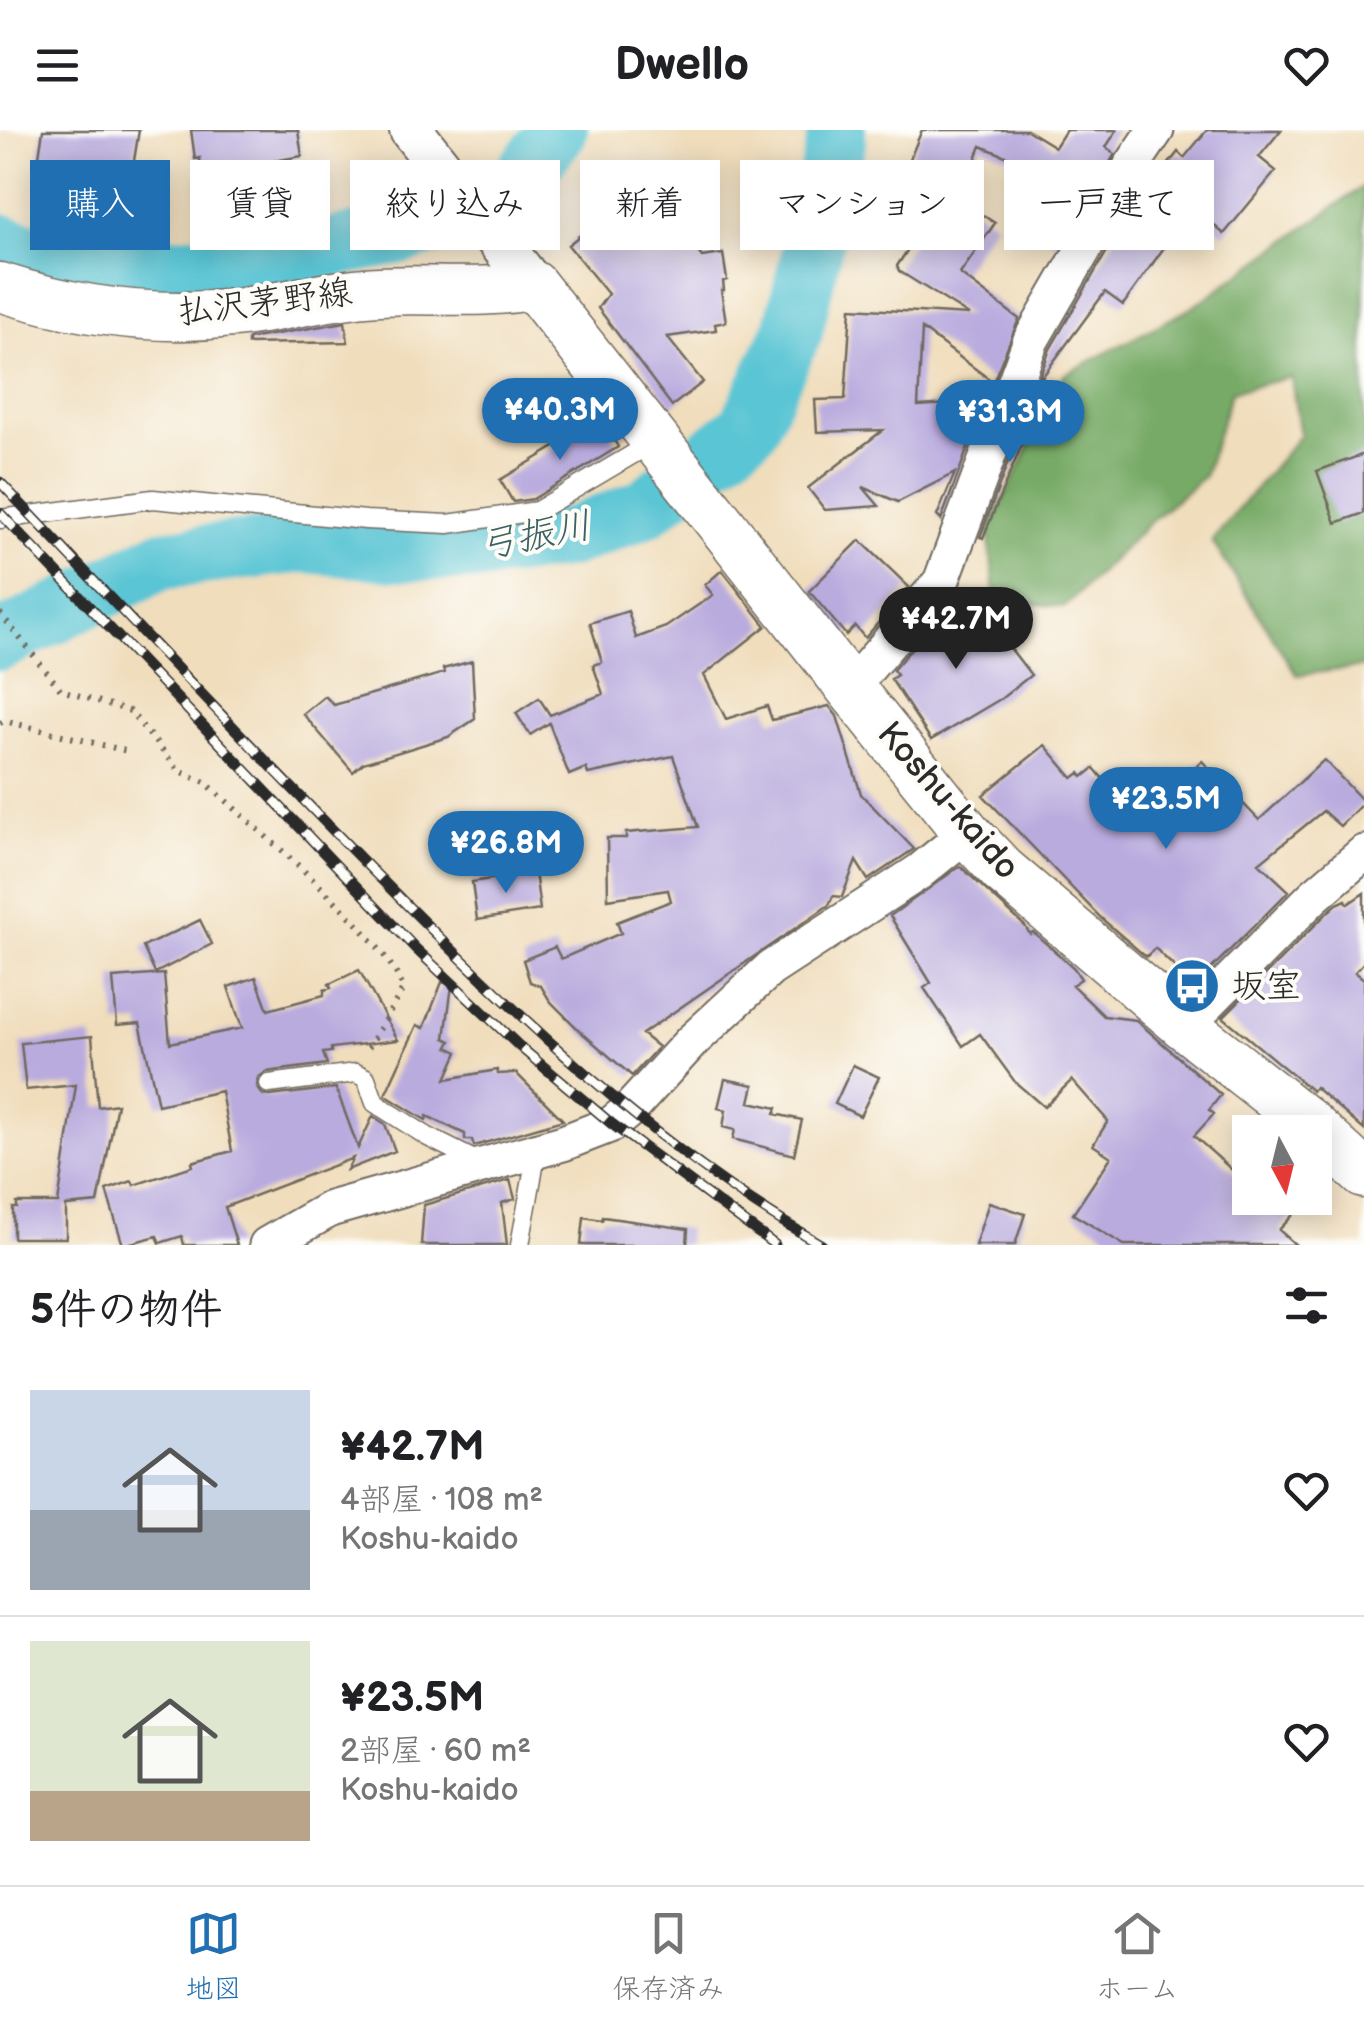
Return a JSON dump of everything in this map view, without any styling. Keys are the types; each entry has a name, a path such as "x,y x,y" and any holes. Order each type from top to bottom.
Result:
{"main road":[{"name":"払沢茅野線","path":"0,287 93,312 164,316 234,313 367,291 503,291 523,272"},
{"name":"Koshu-kaido","path":"523,272 850,688 1002,870 1185,1026 1307,1122 1364,1174"}],"street":[{"name":"Koshu-kaido","path":"410,130 523,272"},
{"path":"850,688 941,582 1032,340 1156,130"},
{"path":"266,1245 330,1209 612,1124 691,1042 770,969 919,872 968,833"},
{"path":"1185,1026 1314,896 1364,854"}],"lane":[{"path":"0,518 154,498 366,520 448,524 538,512 657,440"},
{"path":"268,1084 356,1073 366,1078 375,1103 428,1137 484,1164"},
{"path":"520,1245 536,1150"}],"path":[{"path":"0,613 61,690 130,711 179,771 206,782 218,793 352,920 400,975 403,989 366,1048 366,1078"},
{"path":"0,724 5,721 131,752"}],"green space":[{"path":"1364,186 1364,667 1297,675 1212,541 1300,435 1291,377 1231,392 1204,476 1150,522 1065,607 996,600 988,531 1064,375 1193,307"}],"building":[{"path":"43,130 139,130 134,160 38,160"},
{"path":"191,130 298,130 302,156 280,160 195,159"},
{"path":"922,130 1027,130 1055,147 1066,130 1117,130 1106,147 1115,154 1111,160 1015,160 981,146 975,160 909,160"},
{"path":"1207,130 1281,130 1259,157 1276,171 1224,234 1214,225 1214,160 1172,160 1178,152 1184,158"},
{"path":"984,216 995,223 984,239"},
{"path":"580,235 580,250 696,250 702,257 723,254 727,280 721,290 726,322 715,324 716,330 667,337 703,382 672,406 598,308 608,294 568,245"},
{"path":"908,250 976,250 960,274 1019,319 993,382 922,329 918,406 985,402 941,520 937,516 955,473 898,502 863,487 879,506 825,510 808,488 883,430 817,432 815,400 845,399 851,308 969,315 899,271 897,266"},
{"path":"1108,250 1162,250 1123,305 1105,292 1037,384 1050,349"},
{"path":"345,322 348,342 248,344 248,339"},
{"path":"1037,399 1023,431 1027,432 983,538 980,537 1031,400"},
{"path":"602,419 618,447 533,499 513,502 500,480"},
{"path":"1364,454 1364,513 1336,523 1317,471"},
{"path":"860,540 909,587 865,638 855,626 846,635 809,591"},
{"path":"722,570 766,626 704,675 726,719 767,706 772,720 829,706 837,716 861,794 914,849 868,880 856,861 842,897 833,896 829,905 642,1034 658,1047 632,1076 580,1031 550,1001 541,986 530,982 523,960 555,947 561,959 621,933 617,922 671,901 668,890 608,899 607,838 698,827 673,756 588,774 586,768 569,775 549,723 530,735 516,713 539,698 550,715 603,694 593,665 602,662 590,623 628,611 636,638 666,627 713,595 705,585"},
{"path":"957,596 1000,649 1007,644 1031,675 1002,698 931,740 891,679 897,675 893,670"},
{"path":"472,661 475,719 448,737 363,763 353,772 303,714 325,696 334,705"},
{"path":"1045,745 1073,778 1080,773 1083,777 1094,768 1138,821 1202,761 1259,820 1324,760 1364,802 1340,826 1323,811 1259,863 1289,891 1194,986 1155,948 1146,957 1101,918 983,795"},
{"path":"960,866 1030,934 1033,932 1074,968 1081,979 1072,985 1104,1016 1136,1020 1221,1095 1209,1110 1214,1114 1194,1136 1232,1170 1232,1215 1293,1215 1279,1230 1296,1245 1124,1245 1073,1214 1111,1157 1093,1145 1108,1121 1072,1080 1044,1107 1015,1082 980,1034 963,1046 924,988 931,983 890,916"},
{"path":"535,872 540,910 477,920 472,882"},
{"path":"1364,893 1364,962 1355,972 1364,979 1364,1130 1223,1017 1337,904 1346,900 1348,904"},
{"path":"200,920 212,944 155,973 143,947"},
{"path":"359,970 398,1040 331,1048 331,1052 323,1053 327,1064 266,1072 258,1078 257,1087 263,1095 270,1096 336,1088 358,1148 373,1116 385,1124 395,1151 347,1170 353,1158 225,1207 237,1245 184,1245 182,1236 160,1243 157,1236 123,1245 106,1190 132,1181 134,1185 232,1151 221,1091 158,1105 140,1023 117,1025 113,978 164,974 170,1043 242,1028 228,987 256,977 268,1010 324,995 324,990 331,988 329,984"},
{"path":"442,982 452,985 445,1038 451,1041 448,1047 458,1052 446,1079 497,1070 498,1074 516,1073 563,1120 474,1146 472,1140 465,1140 465,1134 427,1116 426,1120 385,1095 417,1025 424,1028"},
{"path":"92,1036 98,1107 117,1104 98,1203 66,1206 66,1238 13,1238 13,1208 17,1208 17,1203 58,1203 76,1085 26,1090 21,1043"},
{"path":"853,1065 879,1077 860,1116 835,1104"},
{"path":"725,1079 754,1085 750,1102 777,1108 775,1114 802,1120 794,1155 733,1139 735,1130 723,1127 726,1110 718,1108"},
{"path":"510,1180 515,1199 502,1203 507,1245 421,1245 424,1205"},
{"path":"989,1202 1025,1214 1015,1245 975,1245"},
{"path":"584,1217 688,1229 687,1245 581,1245"}],"waterway":[{"path":"0,243 115,271 261,261 399,235 502,204 558,130"},
{"name":"弓振川","path":"0,641 161,560 305,543 394,551 480,551 569,538 645,508 748,428 793,331 836,130"}],"railway":[{"path":"0,482 324,821 529,1023 641,1120 699,1164 822,1245"},
{"path":"0,513 415,948 519,1046 612,1124 775,1245"}],"place":[{"name":"坂室","path":"1192,986"}]}
